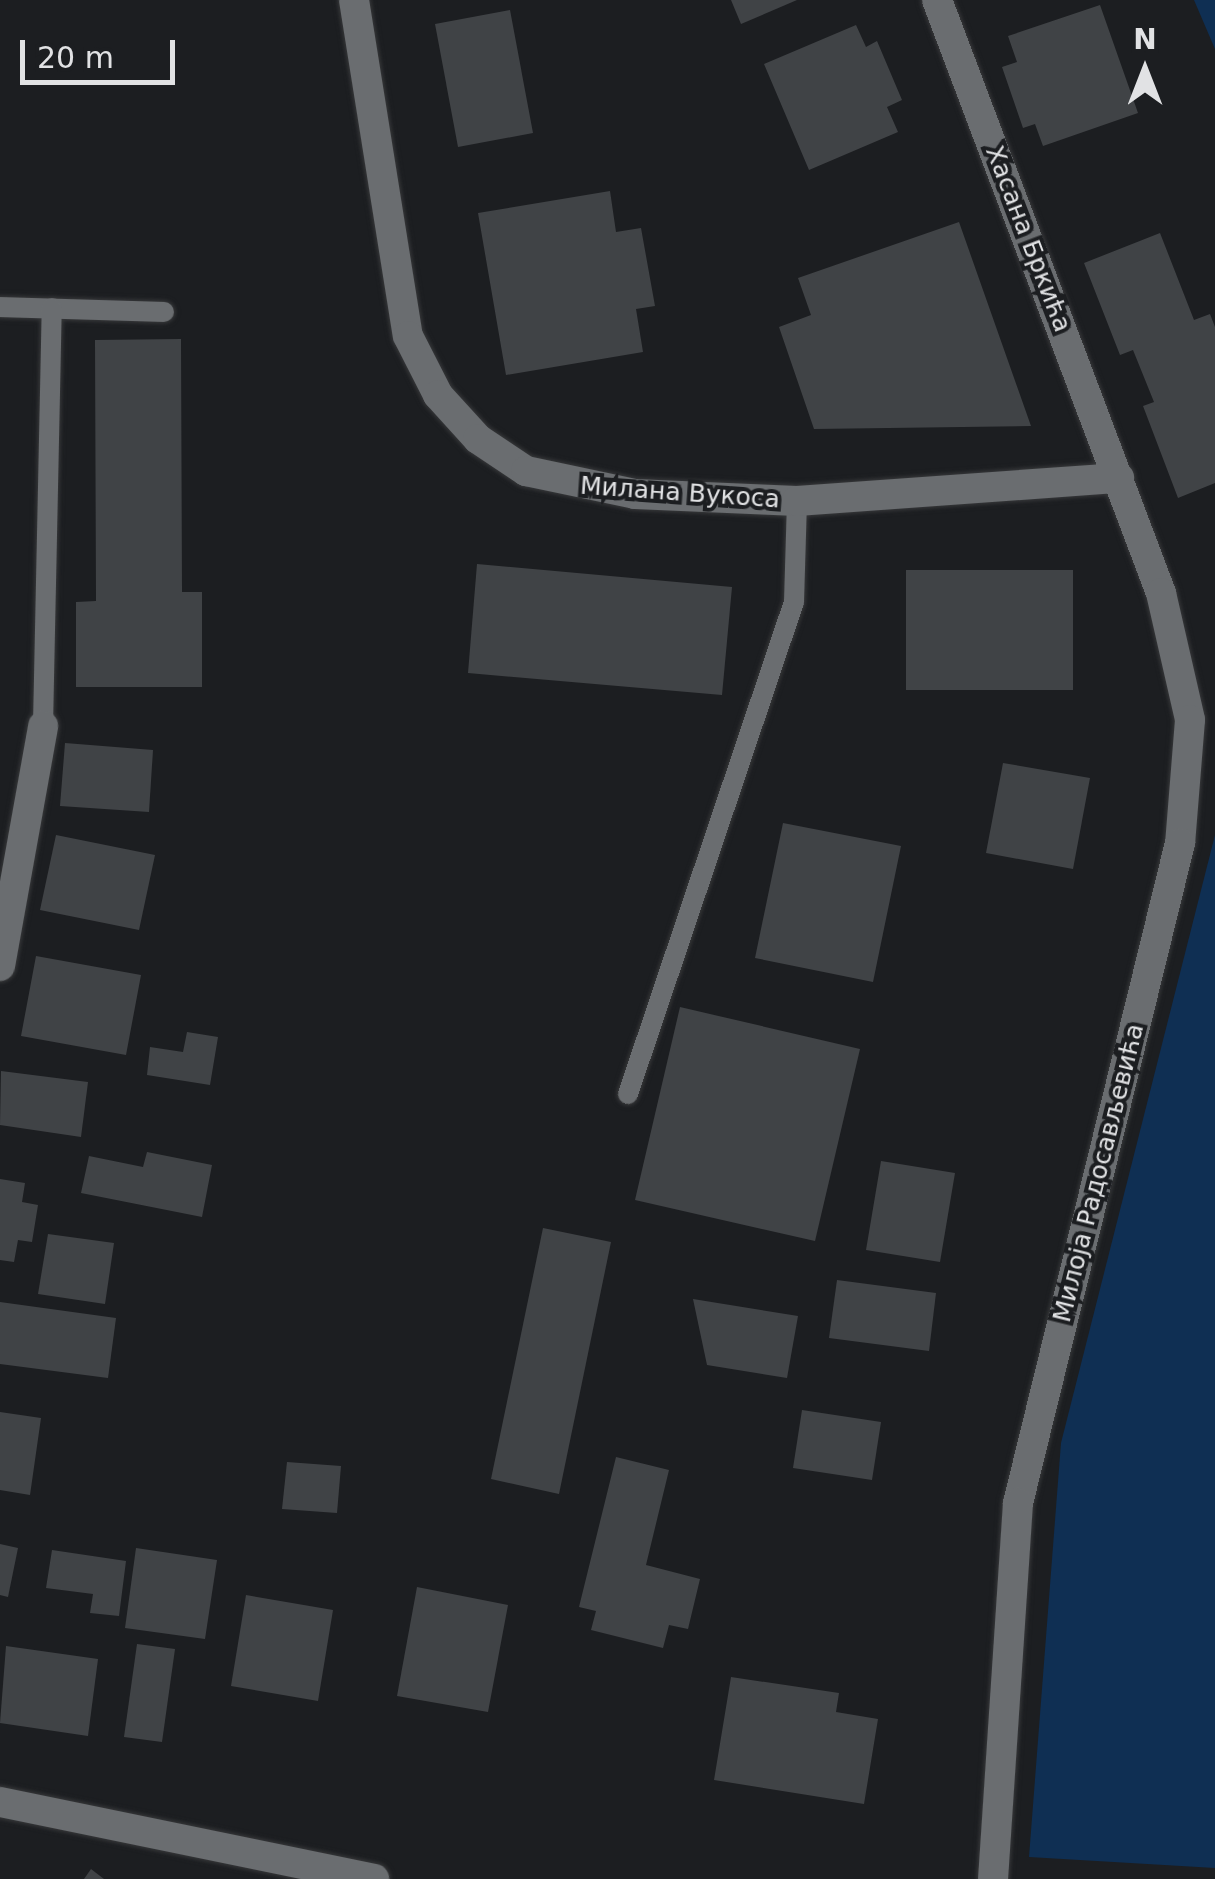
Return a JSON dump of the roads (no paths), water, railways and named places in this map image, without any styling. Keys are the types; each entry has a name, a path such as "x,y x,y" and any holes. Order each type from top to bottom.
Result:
{"street":[{"name":"Милана Вукоса","path":"354,0 408,336 438,395 478,440 526,472 576,487 797,501 1119,478"},
{"name":"Хасана Бркића","path":"937,0 1119,478"},
{"name":"Милоја Радосављевића","path":"992,1879 1018,1503 1180,842 1190,720 1172,629 1119,478"},
{"path":"0,966 43,726"},
{"path":"0,1802 374,1879"}],"lane":[{"path":"0,306 164,312"},
{"path":"43,726 52,308"},
{"path":"628,1094 794,602 797,501"}]}
